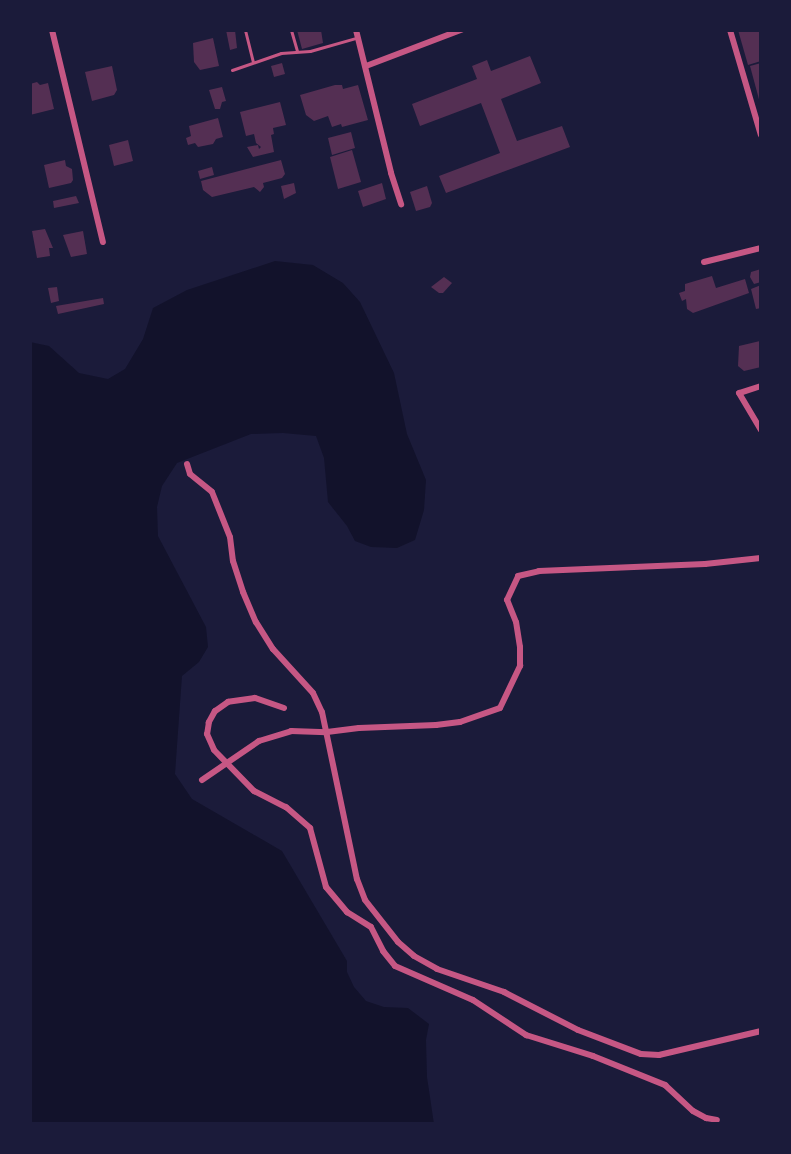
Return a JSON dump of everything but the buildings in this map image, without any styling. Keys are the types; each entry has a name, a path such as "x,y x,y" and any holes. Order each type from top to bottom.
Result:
{"street":[{"path":"52,30 103,242"},
{"path":"366,66 440,34 461,30"},
{"path":"730,30 761,135"},
{"path":"357,34 390,173 401,204"},
{"path":"704,262 761,248"},
{"path":"761,386 739,393 761,430"},
{"path":"187,465 190,474 212,492 230,537 243,592 256,622 273,649 313,693 327,732 357,879 365,900 398,942 414,956 437,969 504,992 578,1030 641,1054 659,1055 761,1031"},
{"path":"202,780 259,741 291,731 327,732 460,722 500,708 520,666 516,622 507,600 508,591 518,576 538,571 705,564 761,558"},
{"path":"284,708 255,698 228,702 215,711 209,722 207,734 214,750 254,791 286,807 310,828 326,887 347,912 371,927 383,951 396,966 473,1000 526,1035 593,1056 665,1085 693,1111 706,1118 717,1120"}],"lane":[{"path":"245,30 253,61"},
{"path":"291,30 297,51"},
{"path":"232,70 253,61 297,51 310,51 357,34"}],"shaded area":[{"path":"275,261 313,265 343,283 360,302 394,373 407,434 426,480 424,510 415,540 397,548 371,547 355,541 347,526 328,502 324,458 316,436 283,433 251,434 177,463 162,486 157,507 158,536 206,627 208,647 199,662 182,676 175,774 192,799 282,851 347,961 347,972 354,987 366,1001 384,1007 408,1008 429,1024 426,1040 427,1077 434,1124 30,1124 30,342 49,346 79,373 108,379 125,369 143,339 153,308 187,290"}]}
